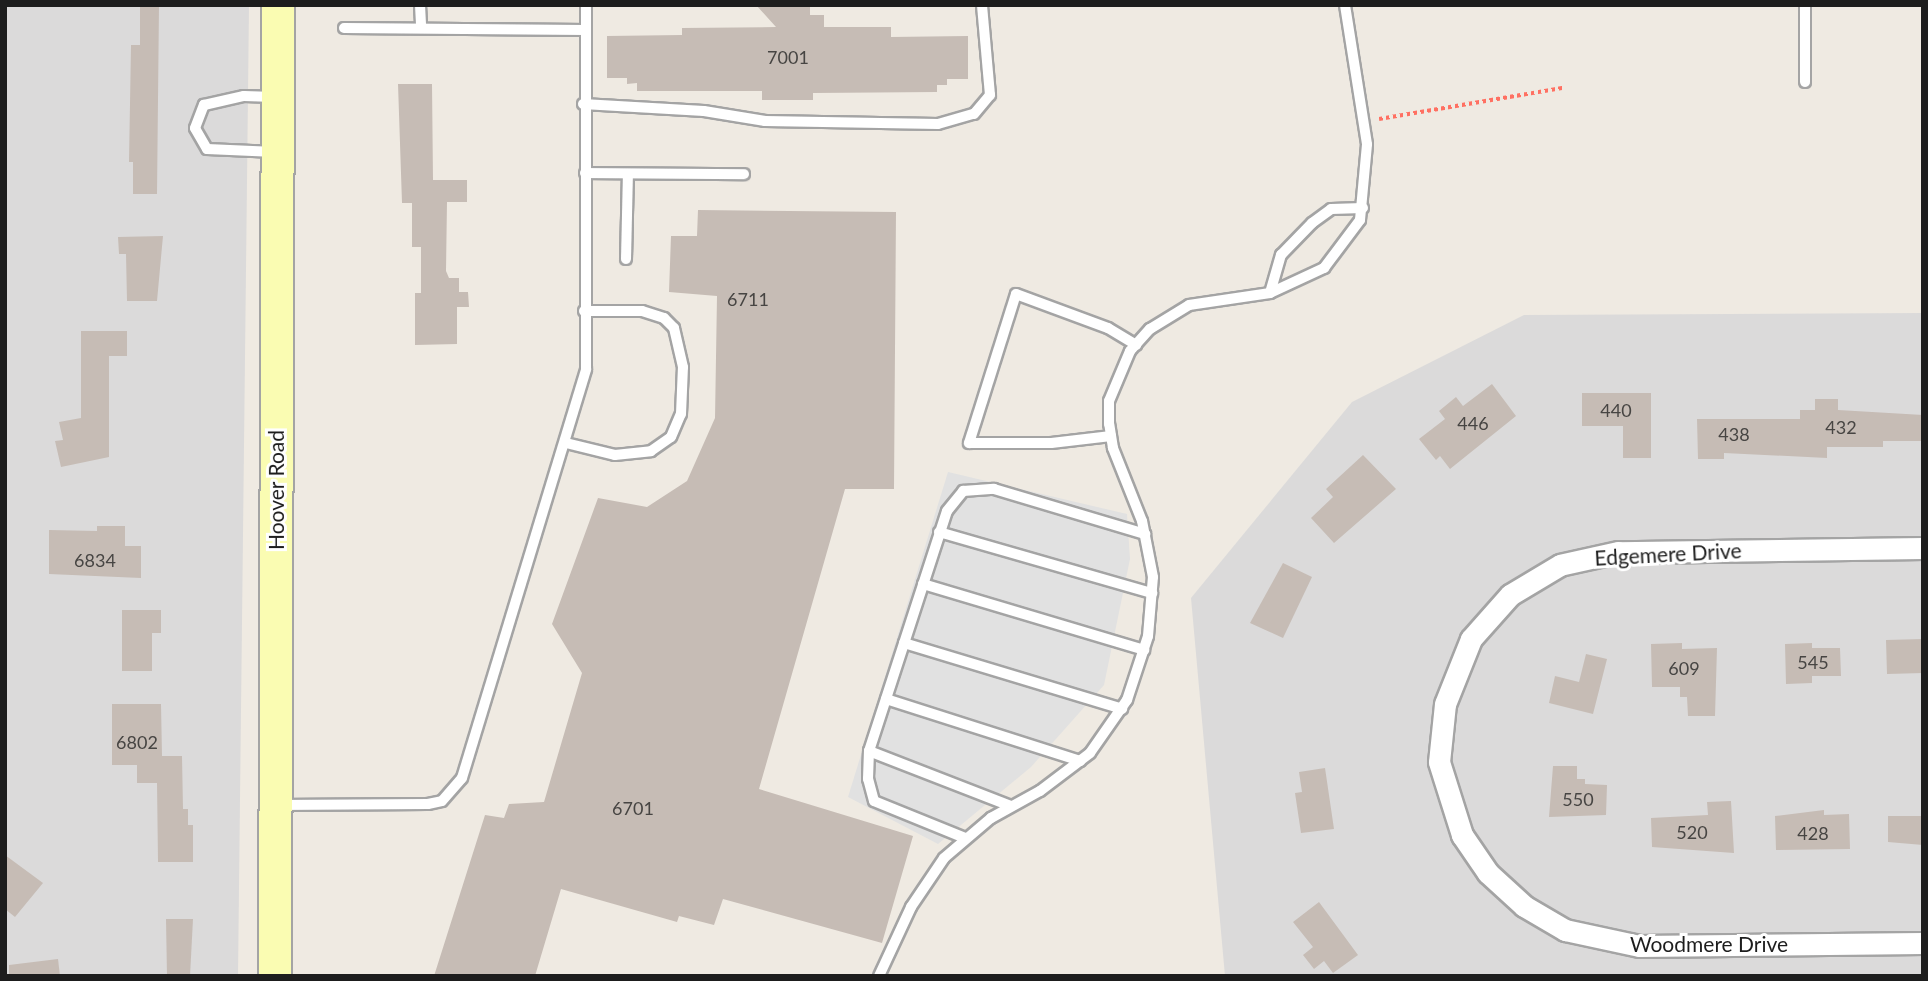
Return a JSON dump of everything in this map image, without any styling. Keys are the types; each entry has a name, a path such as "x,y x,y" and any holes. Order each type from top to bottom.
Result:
{"street":[{"name":"Hoover Road","path":"275,976 278,5"},
{"name":"Edgemere Drive","path":"1445,704 1465,651 1489,617 1526,583 1560,565 1618,552 1923,548"},
{"name":"Woodmere Drive","path":"1445,704 1439,762 1462,835 1489,873 1524,906 1565,930 1639,946 1923,943"}],"lane":[{"path":"420,5 421,27"},
{"path":"275,805 382,805 442,801 462,778 566,443 586,369 583,104 586,5"},
{"path":"583,104 704,111 765,121 938,124 974,114 990,95 982,5"},
{"path":"879,976 911,907 944,858 965,838 1080,761 1122,709 1144,650 1152,593 1145,534 1111,436 1109,401 1117,376 1136,345 1169,314 1189,305 1270,293 1324,268 1346,243 1363,208 1367,171 1364,121 1345,5"},
{"path":"1805,5 1805,82"},
{"path":"344,28 585,30"},
{"path":"278,97 244,96 204,105 195,128 206,149 278,152"},
{"path":"585,173 744,174"},
{"path":"626,259 628,174"},
{"path":"1270,293 1281,255 1312,223 1331,209 1363,208"},
{"path":"1111,436 1051,443 969,443 1016,294 1108,328 1136,345"},
{"path":"566,443 615,455 650,451 671,437 681,414 683,368 674,328 664,318 642,312 584,311"},
{"path":"965,838 874,801 868,779 869,751 947,511 963,491 994,489 1145,534"},
{"path":"939,532 1152,593"},
{"path":"923,584 1144,650"},
{"path":"904,643 1122,709"},
{"path":"886,699 1080,761"},
{"path":"869,751 1011,806"}],"path":[{"path":"1364,121 1563,88"}],"shaded area":[{"path":"5,5 249,5 238,976 5,976"},
{"path":"1923,313 1923,976 1225,976 1191,598 1352,402 1524,315"},
{"path":"948,472 1127,514 1130,559 1104,685 1031,767 938,844 848,797"}],"building":[{"path":"140,5 159,5 157,194 133,194 133,162 129,162 131,45 140,45"},
{"path":"756,5 810,5 810,15 824,15 824,27 891,27 891,37 968,36 968,79 947,79 947,85 937,85 937,92 813,93 813,100 762,100 762,91 637,91 637,83 627,84 627,78 607,78 607,36 682,35 682,28 776,27"},
{"path":"398,84 432,84 433,180 467,180 467,202 447,202 446,271 449,278 459,278 459,292 468,292 469,307 457,307 457,344 415,345 415,293 421,293 421,247 412,247 412,203 402,203"},
{"path":"698,210 896,212 894,489 845,489 759,789 913,836 882,943 723,899 714,925 679,916 677,922 561,889 535,976 434,976 485,815 504,818 509,804 544,802 582,673 552,624 598,498 647,507 687,481 715,418 717,296 669,292 671,236 697,236"},
{"path":"163,236 157,301 127,301 126,254 119,254 118,237"},
{"path":"81,331 127,331 127,356 109,356 109,457 61,467 55,441 63,440 59,422 81,418"},
{"path":"1492,384 1516,416 1450,469 1440,456 1436,460 1419,439 1445,419 1439,411 1456,397 1463,406"},
{"path":"1582,393 1651,393 1651,458 1623,458 1623,426 1582,426"},
{"path":"1815,399 1838,399 1838,410 1923,415 1923,441 1883,441 1883,447 1827,447 1827,458 1724,453 1724,459 1698,459 1697,419 1800,419 1800,410 1815,410"},
{"path":"1363,455 1396,489 1334,543 1311,518 1333,497 1326,489"},
{"path":"97,526 125,526 125,546 141,546 141,578 49,574 49,530 97,531"},
{"path":"1283,563 1312,577 1283,638 1250,623"},
{"path":"122,610 161,610 161,633 152,633 152,671 122,671"},
{"path":"1923,639 1923,673 1887,674 1886,640"},
{"path":"1682,643 1682,649 1717,648 1715,716 1688,716 1687,697 1680,697 1680,687 1652,687 1651,644"},
{"path":"1812,643 1812,648 1840,648 1841,676 1812,676 1812,683 1786,684 1785,644"},
{"path":"1586,654 1607,659 1593,714 1549,703 1555,676 1579,682"},
{"path":"112,704 161,704 162,756 182,756 183,809 188,809 188,825 193,825 193,862 158,862 157,783 137,783 137,765 112,765"},
{"path":"1553,766 1577,766 1577,779 1585,779 1585,784 1607,785 1606,815 1549,817"},
{"path":"1325,768 1334,829 1301,833 1295,793 1302,792 1299,772"},
{"path":"1731,801 1734,853 1652,847 1651,818 1708,815 1707,802"},
{"path":"1824,810 1824,815 1849,814 1850,849 1776,850 1775,816"},
{"path":"1888,816 1923,816 1923,845 1888,842"},
{"path":"5,855 43,883 15,917 5,909"},
{"path":"1319,902 1358,955 1333,973 1324,961 1314,969 1303,955 1313,947 1293,922"},
{"path":"166,919 193,919 190,976 167,976"},
{"path":"58,959 60,976 9,976 9,965"}]}
